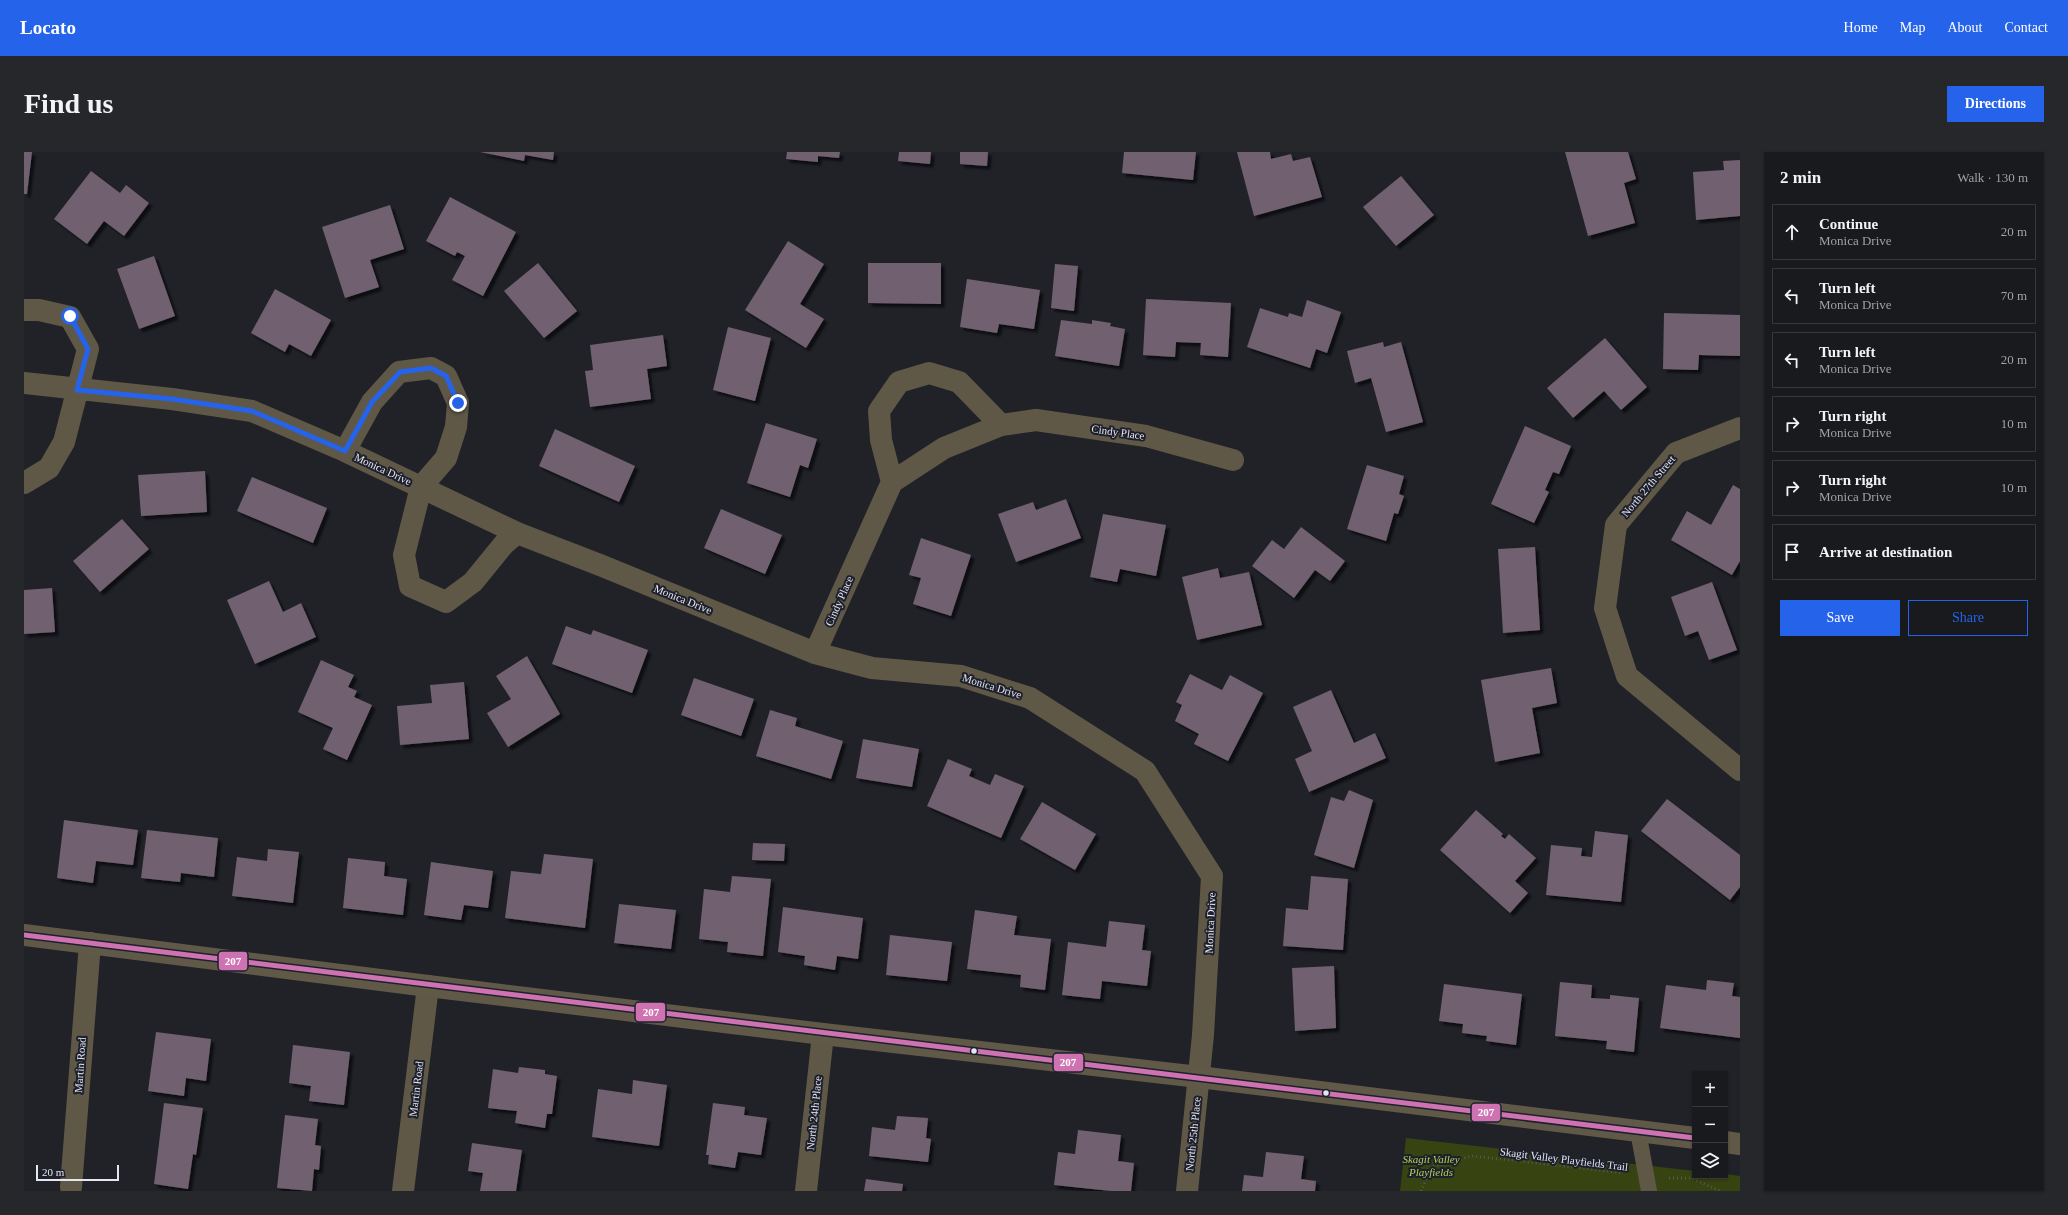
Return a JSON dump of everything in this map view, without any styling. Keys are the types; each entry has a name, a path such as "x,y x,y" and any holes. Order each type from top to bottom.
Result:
{"street":[{"path":"24,310 39,310 70,316 88,349 64,442 49,468 24,483"},
{"name":"Monica Drive","path":"345,451 372,402 400,372 431,368 446,376 458,403 456,427 446,458 421,487 404,555 410,586 446,602 473,582 504,544 517,533"},
{"path":"892,482 881,440 879,411 899,382 929,373 959,382 1001,425"},
{"name":"Monica Drive","path":"24,383 77,390 172,399 252,411 345,451 517,533 600,565 815,653 872,668 961,676 1030,698 1145,771 1212,876 1199,1077"},
{"name":"Cindy Place","path":"815,653 892,482 944,448 1001,425 1036,420 1146,436 1233,460"},
{"name":"North 27th Street","path":"1740,428 1676,453 1616,525 1605,608 1626,676 1740,770"},
{"path":"24,935 823,1034 1199,1077 1692,1138"},
{"name":"Martin Road","path":"71,1188 90,943"},
{"name":"Martin Road","path":"403,1191 428,986"},
{"name":"North 24th Place","path":"806,1191 823,1034"},
{"name":"North 25th Place","path":"1187,1191 1199,1077"},
{"path":"1728,1142 1740,1144"}],"lane":[{"path":"1638,1131 1648,1184"}],"path":[{"name":"Skagit Valley Playfields Trail","path":"1421,1191 1432,1167 1472,1156 1648,1184 1691,1178 1720,1191"}],"green space":[{"name":"Skagit Valley Playfields","path":"1406,1138 1692,1171 1692,1179 1728,1179 1728,1174 1740,1176 1740,1191 1400,1191"}],"building":[{"path":"24,152 32,152 27,194 24,194"},
{"path":"480,152 554,152 553,160 525,155 524,161"},
{"path":"787,152 840,152 839,158 818,156 818,162 786,159"},
{"path":"899,152 931,152 930,164 898,161"},
{"path":"960,152 988,152 987,166 960,164"},
{"path":"1124,152 1196,152 1193,180 1122,173"},
{"path":"1237,152 1270,152 1271,159 1291,154 1293,161 1310,157 1322,197 1254,216"},
{"path":"1565,152 1628,152 1636,179 1624,183 1635,223 1588,236"},
{"path":"1740,160 1740,216 1696,220 1693,172 1724,170 1723,161"},
{"path":"91,171 120,193 126,185 149,203 124,236 104,221 87,244 54,219"},
{"path":"1401,176 1434,215 1396,246 1363,207"},
{"path":"450,197 516,232 483,296 452,280 465,256 457,252 455,256 426,241"},
{"path":"390,205 404,249 370,260 379,287 345,298 322,227"},
{"path":"788,241 824,264 800,304 824,319 806,348 745,310"},
{"path":"154,256 175,316 139,329 117,269"},
{"path":"538,263 577,311 544,338 504,291"},
{"path":"868,263 941,263 941,304 868,303"},
{"path":"1055,264 1078,266 1074,311 1051,308"},
{"path":"967,279 1040,290 1034,329 999,324 997,333 960,327"},
{"path":"275,289 331,320 311,356 289,344 285,352 251,333"},
{"path":"1146,299 1231,303 1228,357 1200,355 1201,343 1176,342 1175,357 1143,355"},
{"path":"1307,300 1341,312 1327,353 1316,349 1310,368 1247,347 1260,308 1288,317 1289,313 1302,317"},
{"path":"1664,313 1740,315 1740,356 1699,355 1698,370 1663,369"},
{"path":"1061,320 1092,324 1092,320 1111,323 1110,326 1125,329 1119,366 1055,356"},
{"path":"728,327 771,338 755,401 713,390"},
{"path":"663,335 667,366 647,369 651,399 590,407 585,371 593,370 590,345"},
{"path":"1605,338 1647,387 1621,410 1604,391 1573,418 1547,388"},
{"path":"1383,342 1384,347 1401,342 1423,422 1386,432 1371,378 1355,383 1347,351"},
{"path":"766,423 817,439 808,468 800,465 790,497 747,483"},
{"path":"1525,426 1571,446 1559,474 1553,472 1545,490 1549,492 1534,523 1491,504"},
{"path":"555,429 635,466 619,502 539,466"},
{"path":"1367,465 1404,476 1399,494 1404,496 1398,514 1394,513 1386,541 1347,529"},
{"path":"205,471 207,512 141,516 138,475"},
{"path":"252,477 327,508 313,543 237,511"},
{"path":"1733,485 1740,489 1740,561 1732,575 1671,540 1687,511 1711,525"},
{"path":"1066,499 1081,538 1016,562 998,514 1033,502 1036,510"},
{"path":"721,509 782,535 765,574 704,548"},
{"path":"1103,514 1166,525 1156,576 1120,569 1117,582 1090,577"},
{"path":"122,519 149,549 100,592 73,561"},
{"path":"1301,527 1345,561 1330,581 1315,570 1294,598 1252,566 1272,540 1284,549"},
{"path":"921,538 971,555 951,616 913,604 921,578 909,575"},
{"path":"1535,547 1540,630 1503,633 1498,549"},
{"path":"1218,568 1220,578 1249,572 1262,625 1197,640 1182,577"},
{"path":"269,581 283,612 301,603 316,637 255,664 227,600"},
{"path":"1712,582 1737,650 1709,660 1698,631 1685,636 1671,597"},
{"path":"52,588 55,632 24,634 24,590"},
{"path":"566,626 591,635 593,630 648,650 632,693 552,664"},
{"path":"527,656 560,714 508,747 487,713 511,699 496,676"},
{"path":"321,660 354,675 348,687 357,691 354,697 372,705 347,760 323,749 333,728 298,712"},
{"path":"1551,668 1557,703 1532,708 1540,753 1495,762 1481,680"},
{"path":"1190,674 1222,690 1230,675 1263,693 1228,761 1194,744 1199,734 1175,721 1182,705 1176,702"},
{"path":"694,678 754,699 741,736 681,715"},
{"path":"464,682 469,739 400,745 397,706 432,703 430,685"},
{"path":"1331,690 1354,743 1375,733 1386,758 1309,792 1295,759 1312,751 1293,707"},
{"path":"770,710 797,718 795,726 843,741 831,779 756,756"},
{"path":"863,739 919,749 912,787 856,778"},
{"path":"948,759 972,769 969,776 990,785 995,774 1024,786 1001,838 927,806"},
{"path":"1349,790 1373,800 1354,868 1314,855 1331,797 1344,801"},
{"path":"1667,799 1740,855 1740,887 1730,900 1641,831"},
{"path":"1042,802 1096,834 1075,870 1020,839"},
{"path":"1476,810 1503,834 1501,836 1505,839 1509,834 1536,858 1515,881 1528,893 1510,913 1440,850"},
{"path":"64,820 138,830 133,865 96,861 93,883 57,878"},
{"path":"147,830 218,838 214,877 181,873 180,882 141,878"},
{"path":"1595,831 1628,835 1621,902 1546,895 1551,845 1582,848 1581,856 1592,857"},
{"path":"753,843 785,844 784,861 752,860"},
{"path":"268,849 299,852 293,903 232,896 237,857 267,861"},
{"path":"544,854 593,859 585,928 505,918 511,871 541,874"},
{"path":"348,858 385,862 384,876 407,879 403,915 343,908"},
{"path":"431,862 493,871 488,908 464,905 461,920 424,915"},
{"path":"732,876 771,879 763,956 727,952 728,942 699,939 704,889 730,892"},
{"path":"1311,876 1348,879 1343,950 1283,946 1286,908 1308,910"},
{"path":"619,904 676,910 671,949 614,943"},
{"path":"783,907 863,918 858,959 837,956 835,970 804,965 805,956 778,952"},
{"path":"975,910 1017,916 1014,935 1051,939 1045,990 1020,987 1021,975 967,969"},
{"path":"1109,921 1145,925 1142,950 1151,951 1147,986 1102,981 1100,999 1062,995 1068,942 1106,947"},
{"path":"890,935 952,942 947,981 886,975"},
{"path":"1334,966 1336,1028 1295,1031 1292,968"},
{"path":"1707,980 1734,983 1732,996 1740,997 1740,1038 1660,1028 1666,985 1706,990"},
{"path":"1560,982 1592,985 1591,998 1610,999 1610,995 1639,998 1634,1052 1606,1049 1607,1041 1555,1036"},
{"path":"1444,984 1522,994 1516,1045 1486,1041 1487,1036 1462,1033 1463,1024 1439,1021"},
{"path":"156,1032 211,1039 206,1081 186,1078 184,1096 148,1091"},
{"path":"293,1045 350,1052 344,1105 309,1101 311,1086 289,1083"},
{"path":"519,1067 545,1070 545,1074 557,1076 552,1114 547,1114 545,1128 515,1123 517,1111 488,1108 493,1069 518,1073"},
{"path":"633,1080 667,1085 659,1146 592,1137 598,1089 632,1094"},
{"path":"164,1103 203,1108 196,1155 193,1154 188,1189 154,1184"},
{"path":"713,1103 745,1107 744,1115 767,1118 761,1155 738,1152 735,1168 708,1164 709,1155 706,1155"},
{"path":"285,1115 318,1119 315,1145 321,1146 319,1170 314,1169 312,1191 277,1188"},
{"path":"897,1116 928,1118 926,1138 931,1139 928,1162 869,1156 872,1127 895,1130"},
{"path":"1078,1130 1121,1135 1118,1161 1134,1163 1131,1191 1111,1191 1054,1185 1058,1152 1075,1154"},
{"path":"472,1143 522,1150 516,1191 480,1191 483,1173 468,1171"},
{"path":"1266,1152 1304,1156 1301,1179 1316,1181 1315,1191 1242,1191 1244,1175 1263,1177"},
{"path":"866,1179 903,1184 902,1191 864,1191"}],"transit line":[{"name":"207","path":"24,935 442,987 1692,1138"}],"route":[{"path":"70,316 88,349 77,390 172,399 252,411 345,451 372,402 400,372 431,368 446,376 458,403"}]}
